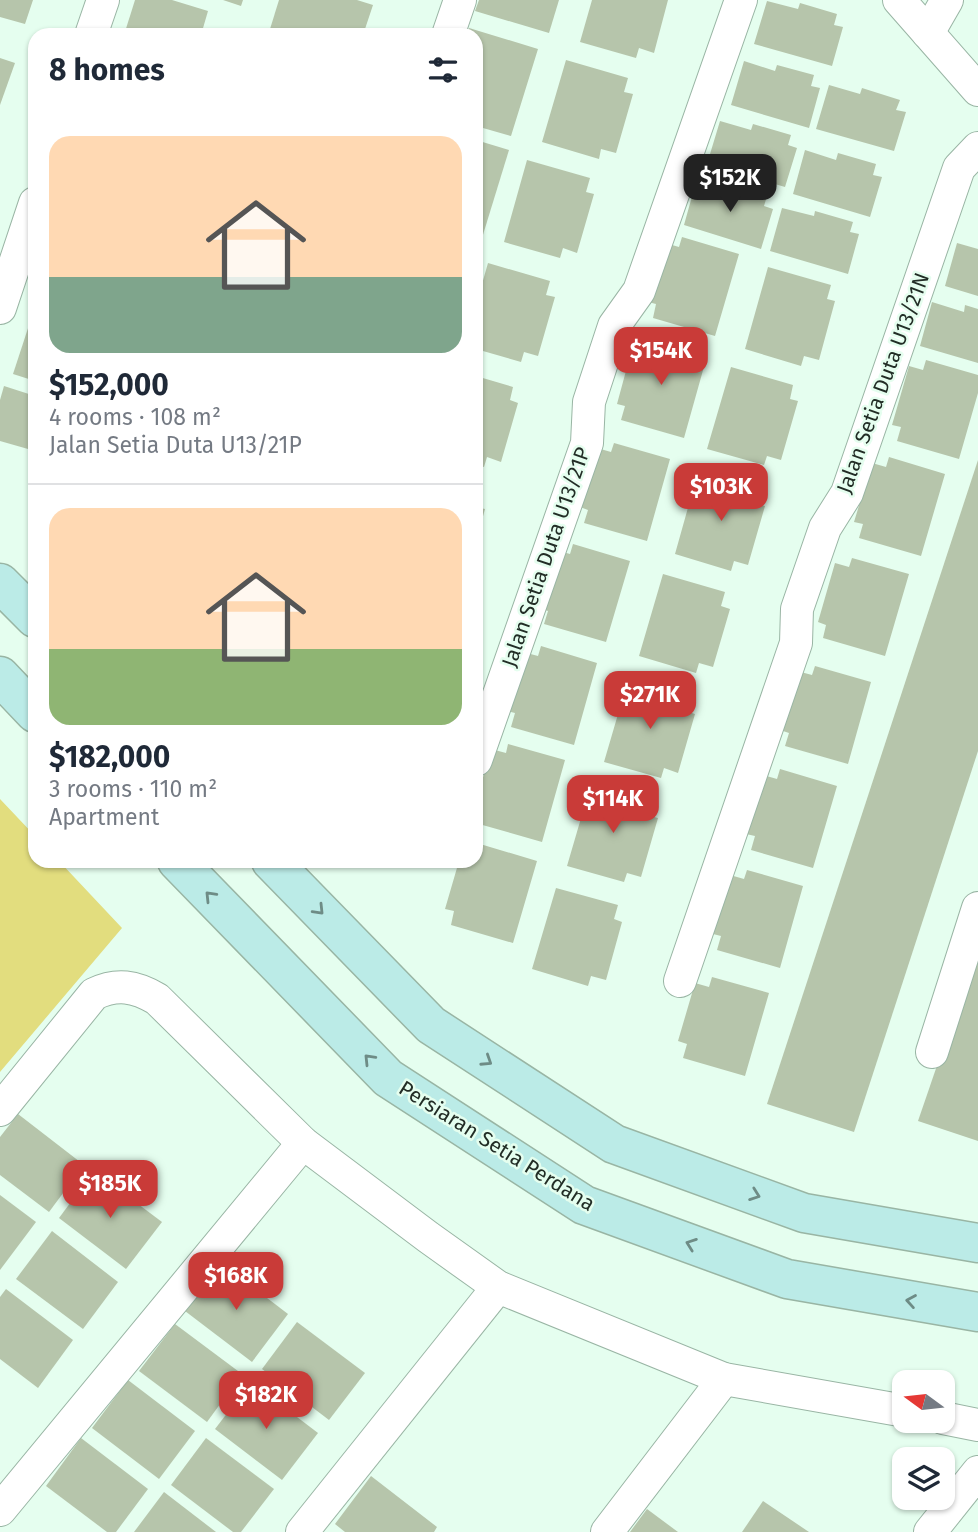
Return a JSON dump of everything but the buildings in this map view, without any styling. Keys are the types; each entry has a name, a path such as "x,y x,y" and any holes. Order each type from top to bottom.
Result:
{"main road":[{"path":"0,583 28,611"},
{"path":"0,676 28,706"},
{"name":"Persiaran Setia Perdana","path":"184,868 388,1078 584,1205 787,1279 978,1312"},
{"path":"278,868 431,1025 614,1144 804,1213 978,1243"}],"street":[{"path":"94,28 103,0"},
{"path":"450,28 460,0"},
{"name":"Jalan Setia Duta U13/21P","path":"483,740 587,443 589,402 614,326 639,291 741,0"},
{"path":"899,0 978,90"},
{"path":"928,33 947,0"},
{"name":"Jalan Setia Duta U13/21N","path":"680,981 796,642 797,609 825,528 847,494 959,168 978,148"},
{"path":"0,308 28,225"},
{"path":"932,1052 978,908"},
{"path":"0,1110 94,994 108,988 143,990 157,999 303,1143 498,1287 724,1379 892,1409"},
{"path":"0,1510 303,1143"},
{"path":"302,1532 498,1287"},
{"path":"607,1532 724,1379"},
{"path":"956,1421 978,1425"},
{"path":"930,1532 978,1472"}],"shaded area":[{"path":"0,799 28,829 28,868 66,868 122,928 0,1072"}]}
